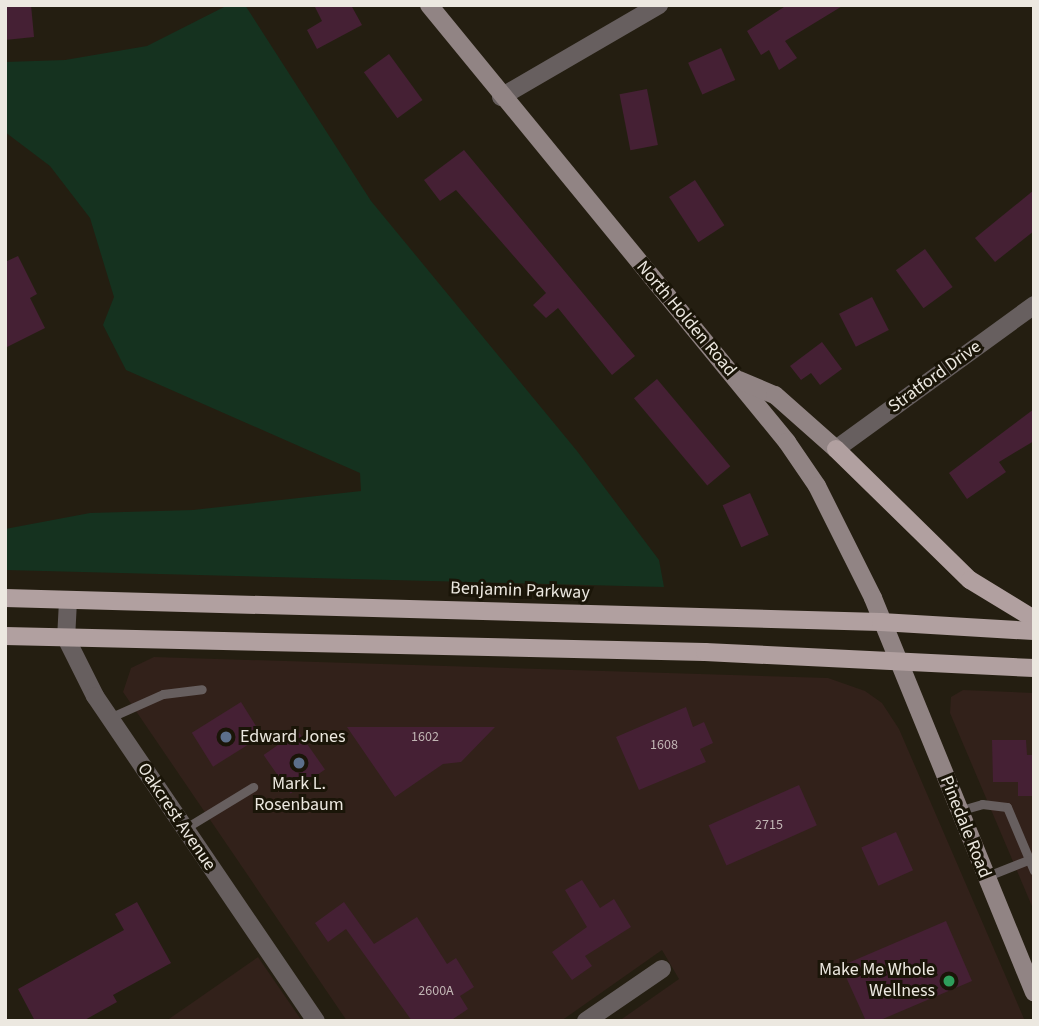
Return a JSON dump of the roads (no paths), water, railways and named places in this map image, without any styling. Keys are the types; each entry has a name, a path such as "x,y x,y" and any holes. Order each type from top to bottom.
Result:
{"main road":[{"name":"North Holden Road","path":"429,5 501,97 736,378 817,486 847,540 896,661"},
{"path":"736,378 775,395 836,449 970,580 1034,619"},
{"name":"Benjamin Parkway","path":"5,598 881,622 1034,631"},
{"path":"5,636 896,661 1034,668"},
{"name":"Pinedale Road","path":"896,661 1034,992"}],"street":[{"path":"501,97 659,5"},
{"name":"Stratford Drive","path":"836,449 1034,305"},
{"path":"65,638 68,601"},
{"name":"Oakcrest Avenue","path":"65,638 109,718 316,1021"},
{"path":"586,1021 662,970"}],"lane":[{"path":"109,718 163,694 202,689"},
{"path":"184,829 253,787"},
{"path":"958,811 982,804 1007,807 1034,871"},
{"path":"985,877 1028,860"}],"place":[{"name":"Edward Jones","path":"226,737"},
{"name":"Mark L. Rosenbaum","path":"299,763"},
{"name":"Make Me Whole Wellness","path":"949,981"}]}
